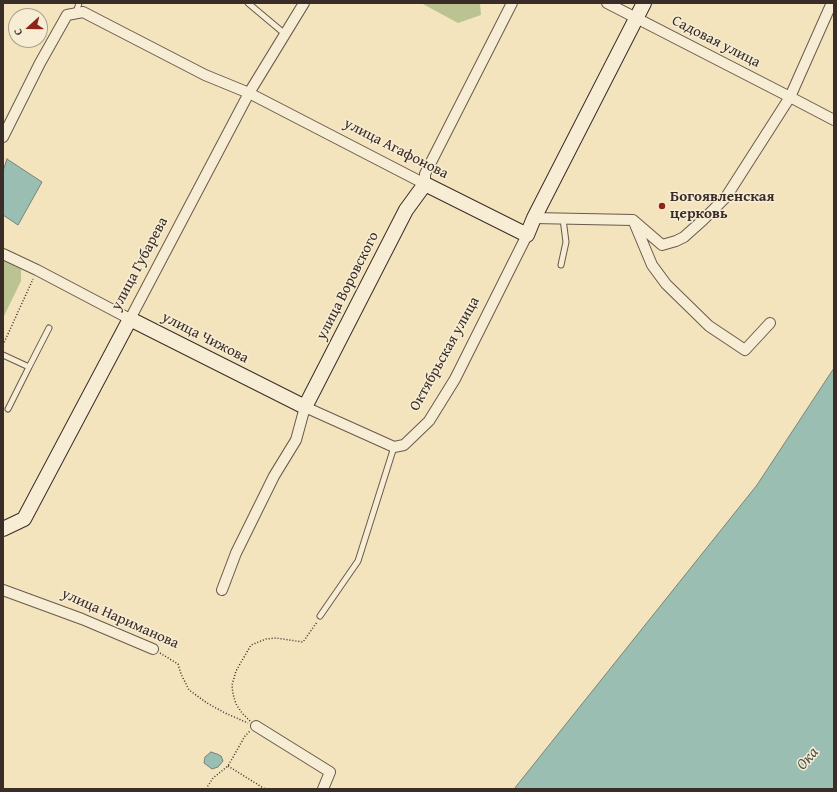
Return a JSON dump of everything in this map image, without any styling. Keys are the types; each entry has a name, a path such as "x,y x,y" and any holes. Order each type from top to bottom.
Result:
{"street":[{"name":"улица Губарева","path":"3,530 24,519 249,93 304,3"},
{"name":"улица Воровского","path":"222,590 236,553 274,476 296,440 305,407 406,210 425,184 425,174 512,3"},
{"name":"Садовая улица","path":"607,3 834,120"},
{"name":"Октябрьская улица","path":"394,447 404,445 429,421 455,378 527,235 534,218 644,3"},
{"path":"534,218 633,220 662,245 684,237 726,197 790,97 833,3"},
{"name":"улица Агафонова","path":"76,13 83,12 204,75 249,93 527,235"},
{"path":"3,137 40,63 67,15 76,13"},
{"path":"633,220 652,265 666,284 709,326 745,350 770,323"},
{"name":"улица Чижова","path":"3,254 305,407 394,447"},
{"name":"улица Нариманова","path":"3,590 82,619 153,649"},
{"path":"256,726 330,772 323,789"}],"lane":[{"path":"76,13 79,3"},
{"path":"248,3 285,34"},
{"path":"561,265 566,242 563,219"},
{"path":"8,409 49,328"},
{"path":"3,355 29,367"},
{"path":"320,616 358,561 394,447"}],"path":[{"path":"3,345 37,270"},
{"path":"206,789 213,778 228,766 245,736 256,726 242,713 236,704 233,694 232,685 236,671 246,653 252,645 266,639 276,638 303,642 320,616"},
{"name":"улица Нариманова","path":"153,649 178,664 189,690 207,703 225,713 256,726"},
{"path":"228,766 266,789"}],"green space":[{"path":"421,3 480,3 481,15 458,23"},
{"path":"3,260 21,269 21,281 3,318"}],"water":[{"path":"7,159 42,182 18,225 3,215 3,171"},
{"name":"Ока","path":"834,368 834,789 514,789 757,485"},
{"path":"211,752 221,756 223,761 218,767 212,769 204,763 205,757"}],"place":[{"name":"Богоявленская церковь","path":"662,206"}]}
